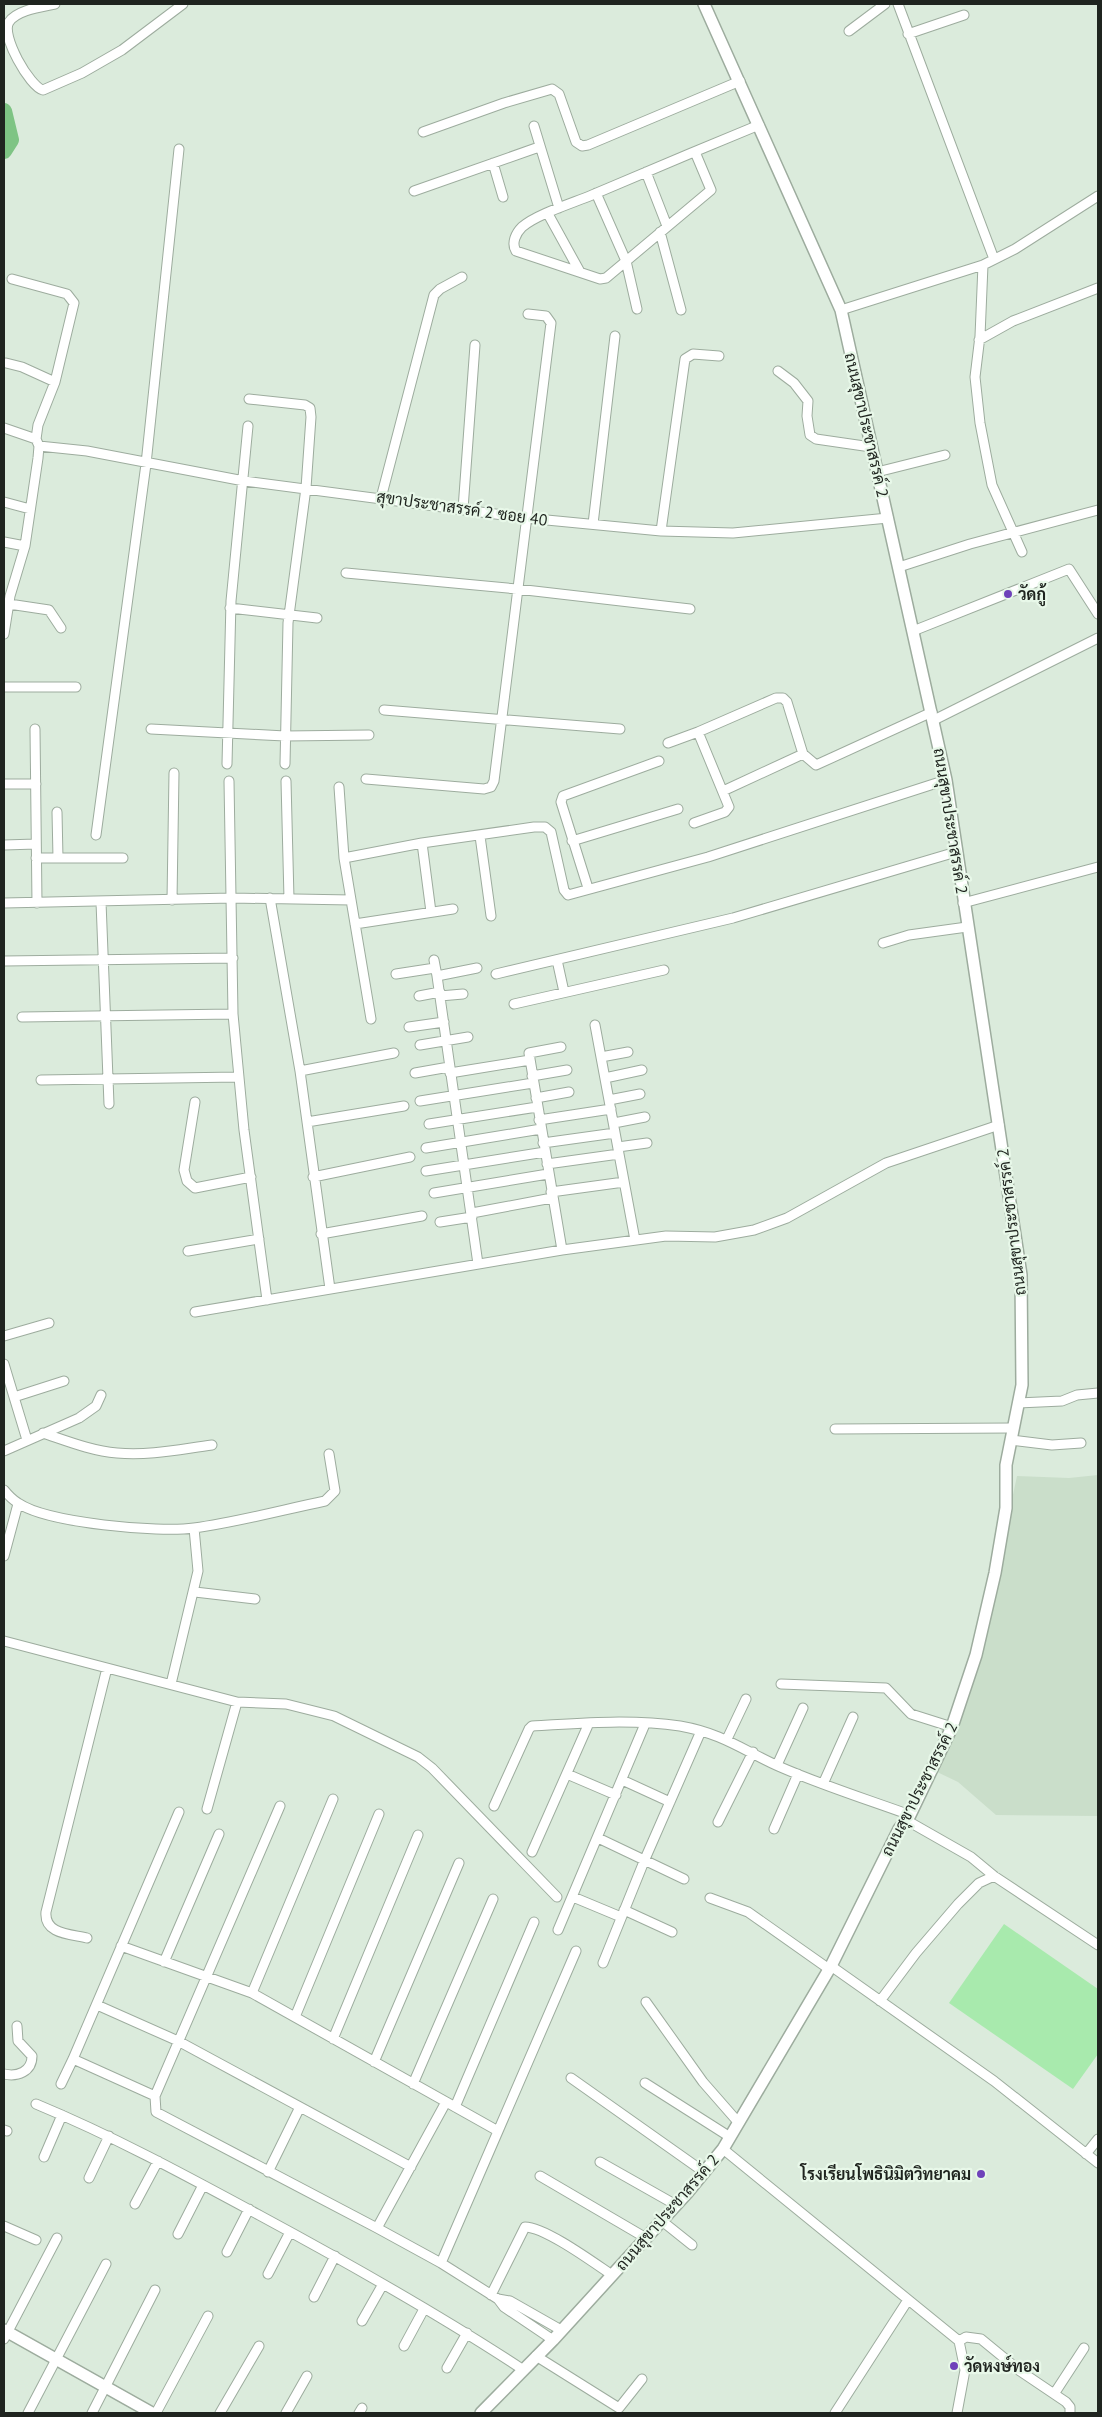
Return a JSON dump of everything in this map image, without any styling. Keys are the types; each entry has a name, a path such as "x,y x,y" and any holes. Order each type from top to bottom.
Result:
{"street":[{"path":"55,4 19,15 10,20 7,26 7,33 16,54 34,86 43,90 82,73 122,50 183,4"},
{"name":"ถนนสุขาประชาสรรค์ 2","path":"481,2413 552,2340 646,2238 723,2149 830,1968 899,1829 908,1818 952,1726 976,1655 995,1572 1006,1508 1006,1465 1022,1385 1021,1275 963,903 946,780 888,518 840,310 740,81 704,4"},
{"path":"849,31 885,4"},
{"path":"898,4 994,259"},
{"path":"908,34 964,16"},
{"path":"422,132 504,102 552,89 559,94 576,142 582,146 740,81"},
{"path":"695,152 711,190 606,278 600,279 516,251 513,246 521,228 559,208 759,125"},
{"path":"534,126 539,148 559,208"},
{"path":"414,191 539,148"},
{"path":"96,835 146,464 179,150"},
{"path":"493,163 503,197"},
{"path":"646,172 664,229 682,310"},
{"path":"596,193 626,261 637,309"},
{"path":"840,310 982,265 1015,250 1098,196"},
{"path":"548,214 580,272"},
{"path":"982,265 979,340 975,377 980,423 992,485 1022,552"},
{"path":"381,498 434,295 440,289 462,277"},
{"path":"4,634 9,604 25,546 38,425 55,382 74,299 67,294 12,279"},
{"path":"979,340 1013,321 1098,288"},
{"path":"366,779 484,789 491,787 494,781 551,323 546,316 528,314"},
{"path":"593,524 615,336"},
{"path":"463,509 475,346"},
{"path":"661,531 685,360 693,354 719,356"},
{"path":"6,363 22,367 55,382"},
{"path":"778,371 794,383 808,401 807,416 810,435 816,439 871,447"},
{"path":"249,399 305,405 310,408 311,417 306,488 289,615 285,764"},
{"path":"227,764 230,608 248,426"},
{"name":"สุขาประชาสรรค์ 2 ซอย 40","path":"4,428 37,443 244,481 526,518 661,531 733,533 888,518"},
{"path":"877,472 945,455"},
{"path":"4,502 30,509"},
{"path":"899,567 970,544 1098,510"},
{"path":"4,542 25,546"},
{"path":"913,630 1069,569 1096,604 1098,614"},
{"path":"346,573 517,589 690,609"},
{"path":"9,604 49,610 61,628"},
{"path":"230,608 317,618"},
{"path":"668,743 776,698 783,698 787,702 803,754 816,765 933,716 1098,638"},
{"path":"4,688 76,687"},
{"path":"384,710 501,721 620,729"},
{"path":"35,729 37,903"},
{"path":"151,729 285,736 369,735"},
{"path":"694,823 725,812 729,807 698,732"},
{"path":"723,791 803,754"},
{"path":"588,888 561,802 563,796 659,761"},
{"path":"172,900 174,772"},
{"path":"229,780 233,1014 238,1077 267,1300"},
{"path":"344,858 422,843 544,827 551,832 564,890 568,895 588,888 708,857 946,780"},
{"path":"286,781 289,899"},
{"path":"4,784 36,784"},
{"path":"339,787 344,858 371,1019"},
{"path":"572,841 678,809"},
{"path":"57,812 58,858"},
{"path":"480,836 492,916"},
{"path":"422,843 431,912"},
{"path":"4,845 36,844"},
{"path":"496,974 733,918 956,852"},
{"path":"36,858 123,858"},
{"path":"963,903 1098,867"},
{"path":"4,903 232,898 351,900"},
{"path":"270,898 300,1071 313,1177 330,1289"},
{"path":"101,902 109,1104"},
{"path":"355,924 453,909"},
{"path":"883,943 909,934 967,927"},
{"path":"4,961 232,958"},
{"path":"557,960 564,992"},
{"path":"396,974 436,968 478,968"},
{"path":"436,968 478,1264"},
{"path":"514,1004 664,970"},
{"path":"419,996 463,994"},
{"path":"22,1017 233,1014"},
{"path":"409,1027 444,1022"},
{"path":"595,1025 635,1240"},
{"path":"420,1045 468,1036"},
{"path":"561,1047 529,1054 562,1250"},
{"path":"601,1057 628,1052"},
{"path":"300,1071 394,1053"},
{"path":"415,1072 450,1070 530,1060"},
{"path":"420,1101 453,1096 567,1070"},
{"path":"605,1078 642,1070"},
{"path":"41,1080 238,1077"},
{"path":"536,1098 569,1092"},
{"path":"426,1148 540,1124 610,1105 640,1094"},
{"path":"195,1102 184,1170 187,1182 195,1188 250,1177"},
{"path":"307,1122 404,1106"},
{"path":"429,1124 537,1108"},
{"path":"426,1171 544,1148 645,1117"},
{"path":"195,1312 562,1250 666,1236 715,1237 754,1230 787,1218 886,1163 999,1125"},
{"path":"547,1164 619,1151 647,1143"},
{"path":"313,1177 410,1157"},
{"path":"434,1193 548,1174"},
{"path":"440,1222 552,1195 624,1182"},
{"path":"321,1234 422,1216"},
{"path":"188,1251 259,1239"},
{"path":"4,1336 49,1323"},
{"path":"4,1367 26,1440"},
{"path":"14,1397 64,1382"},
{"path":"1018,1403 1062,1401 1077,1395 1098,1394"},
{"path":"4,1451 91,1411 96,1406 101,1395"},
{"path":"835,1429 1012,1434 1052,1445 1081,1442"},
{"path":"43,1434 99,1451 117,1453 167,1451 212,1445"},
{"path":"4,1490 18,1504 37,1512 84,1521 166,1530 194,1528 325,1501 335,1491 329,1454"},
{"path":"4,1556 18,1504"},
{"path":"171,1684 195,1592 198,1571 194,1528"},
{"path":"195,1592 255,1599"},
{"path":"4,1641 237,1702 286,1704 334,1716 418,1757 432,1768 557,1897"},
{"path":"87,1938 53,1930 45,1920 107,1668"},
{"path":"781,1684 886,1688 911,1714 952,1726"},
{"path":"727,1739 746,1699"},
{"path":"207,1809 237,1702"},
{"path":"777,1765 803,1708"},
{"path":"823,1784 853,1717"},
{"path":"532,1852 590,1723"},
{"path":"494,1806 528,1729 532,1726 590,1723 681,1726 727,1739 777,1765 908,1818 971,1857 994,1876 1098,1944"},
{"path":"558,1930 645,1724"},
{"path":"603,1963 645,1859 701,1731"},
{"path":"718,1822 753,1752"},
{"path":"567,1774 616,1795"},
{"path":"774,1829 798,1774"},
{"path":"622,1780 670,1802"},
{"path":"252,1993 333,1799"},
{"path":"280,1806 208,1977 178,2041 155,2096 154,2107 160,2116 377,2228 440,2263 494,2297 504,2307 552,2340"},
{"path":"61,2084 97,2005 179,1812"},
{"path":"295,2017 379,1814"},
{"path":"164,1962 219,1834"},
{"path":"333,2039 418,1835"},
{"path":"598,1838 684,1879"},
{"path":"374,2062 459,1863"},
{"path":"880,2000 916,1953 958,1904 979,1883 994,1876"},
{"path":"573,1897 672,1932"},
{"path":"413,2084 493,1898"},
{"path":"710,1898 748,1912 880,2000 994,2081 1098,2163"},
{"path":"455,2107 534,1922"},
{"path":"121,1946 252,1993 498,2131"},
{"path":"440,2263 576,1952"},
{"path":"646,2002 664,2025 675,2045 738,2122"},
{"path":"97,2005 178,2041 411,2167"},
{"path":"4,2074 13,2076 19,2074 28,2070 32,2062 32,2056 18,2041 17,2026"},
{"path":"73,2060 155,2096"},
{"path":"572,2078 704,2172"},
{"path":"645,2083 730,2137"},
{"path":"377,2228 446,2102"},
{"path":"36,2104 109,2136 203,2184 335,2256 467,2333 522,2369"},
{"path":"268,2172 300,2107"},
{"path":"44,2157 62,2115"},
{"path":"89,2178 109,2136"},
{"path":"1086,2154 1098,2139"},
{"path":"723,2149 959,2341 965,2370 956,2413"},
{"path":"135,2204 158,2161"},
{"path":"600,2162 676,2205"},
{"path":"540,2176 646,2238"},
{"path":"178,2234 203,2184"},
{"path":"227,2252 249,2210"},
{"path":"662,2220 692,2245"},
{"path":"4,2226 36,2240"},
{"path":"494,2297 526,2227 532,2227 563,2243 612,2274"},
{"path":"268,2274 290,2232"},
{"path":"57,2238 5,2334 154,2413 208,2316"},
{"path":"314,2298 335,2256"},
{"path":"28,2413 106,2264"},
{"path":"362,2321 383,2284"},
{"path":"92,2413 155,2290"},
{"path":"494,2297 510,2301 561,2330"},
{"path":"835,2413 908,2300"},
{"path":"404,2346 424,2309"},
{"path":"447,2368 467,2333"},
{"path":"959,2341 966,2337 981,2338 1020,2371 1070,2407 1070,2413"},
{"path":"220,2413 259,2346"},
{"path":"1054,2394 1084,2348"},
{"path":"536,2356 619,2408 642,2379"},
{"path":"286,2413 307,2376"}],"shaded area":[{"path":"1098,1475 1098,1816 996,1815 958,1782 935,1771 973,1683 1017,1476 1069,1478"}],"green space":[{"path":"1004,1924 1098,1989 1098,2054 1073,2089 949,2003"}],"waterway":[{"path":"4,111 11,140 4,151"}],"place":[{"name":"วัดกู้","path":"1008,594"},
{"name":"โรงเรียนโพธินิมิตวิทยาคม","path":"981,2174"},
{"name":"วัดหงษ์ทอง","path":"954,2366"}]}
